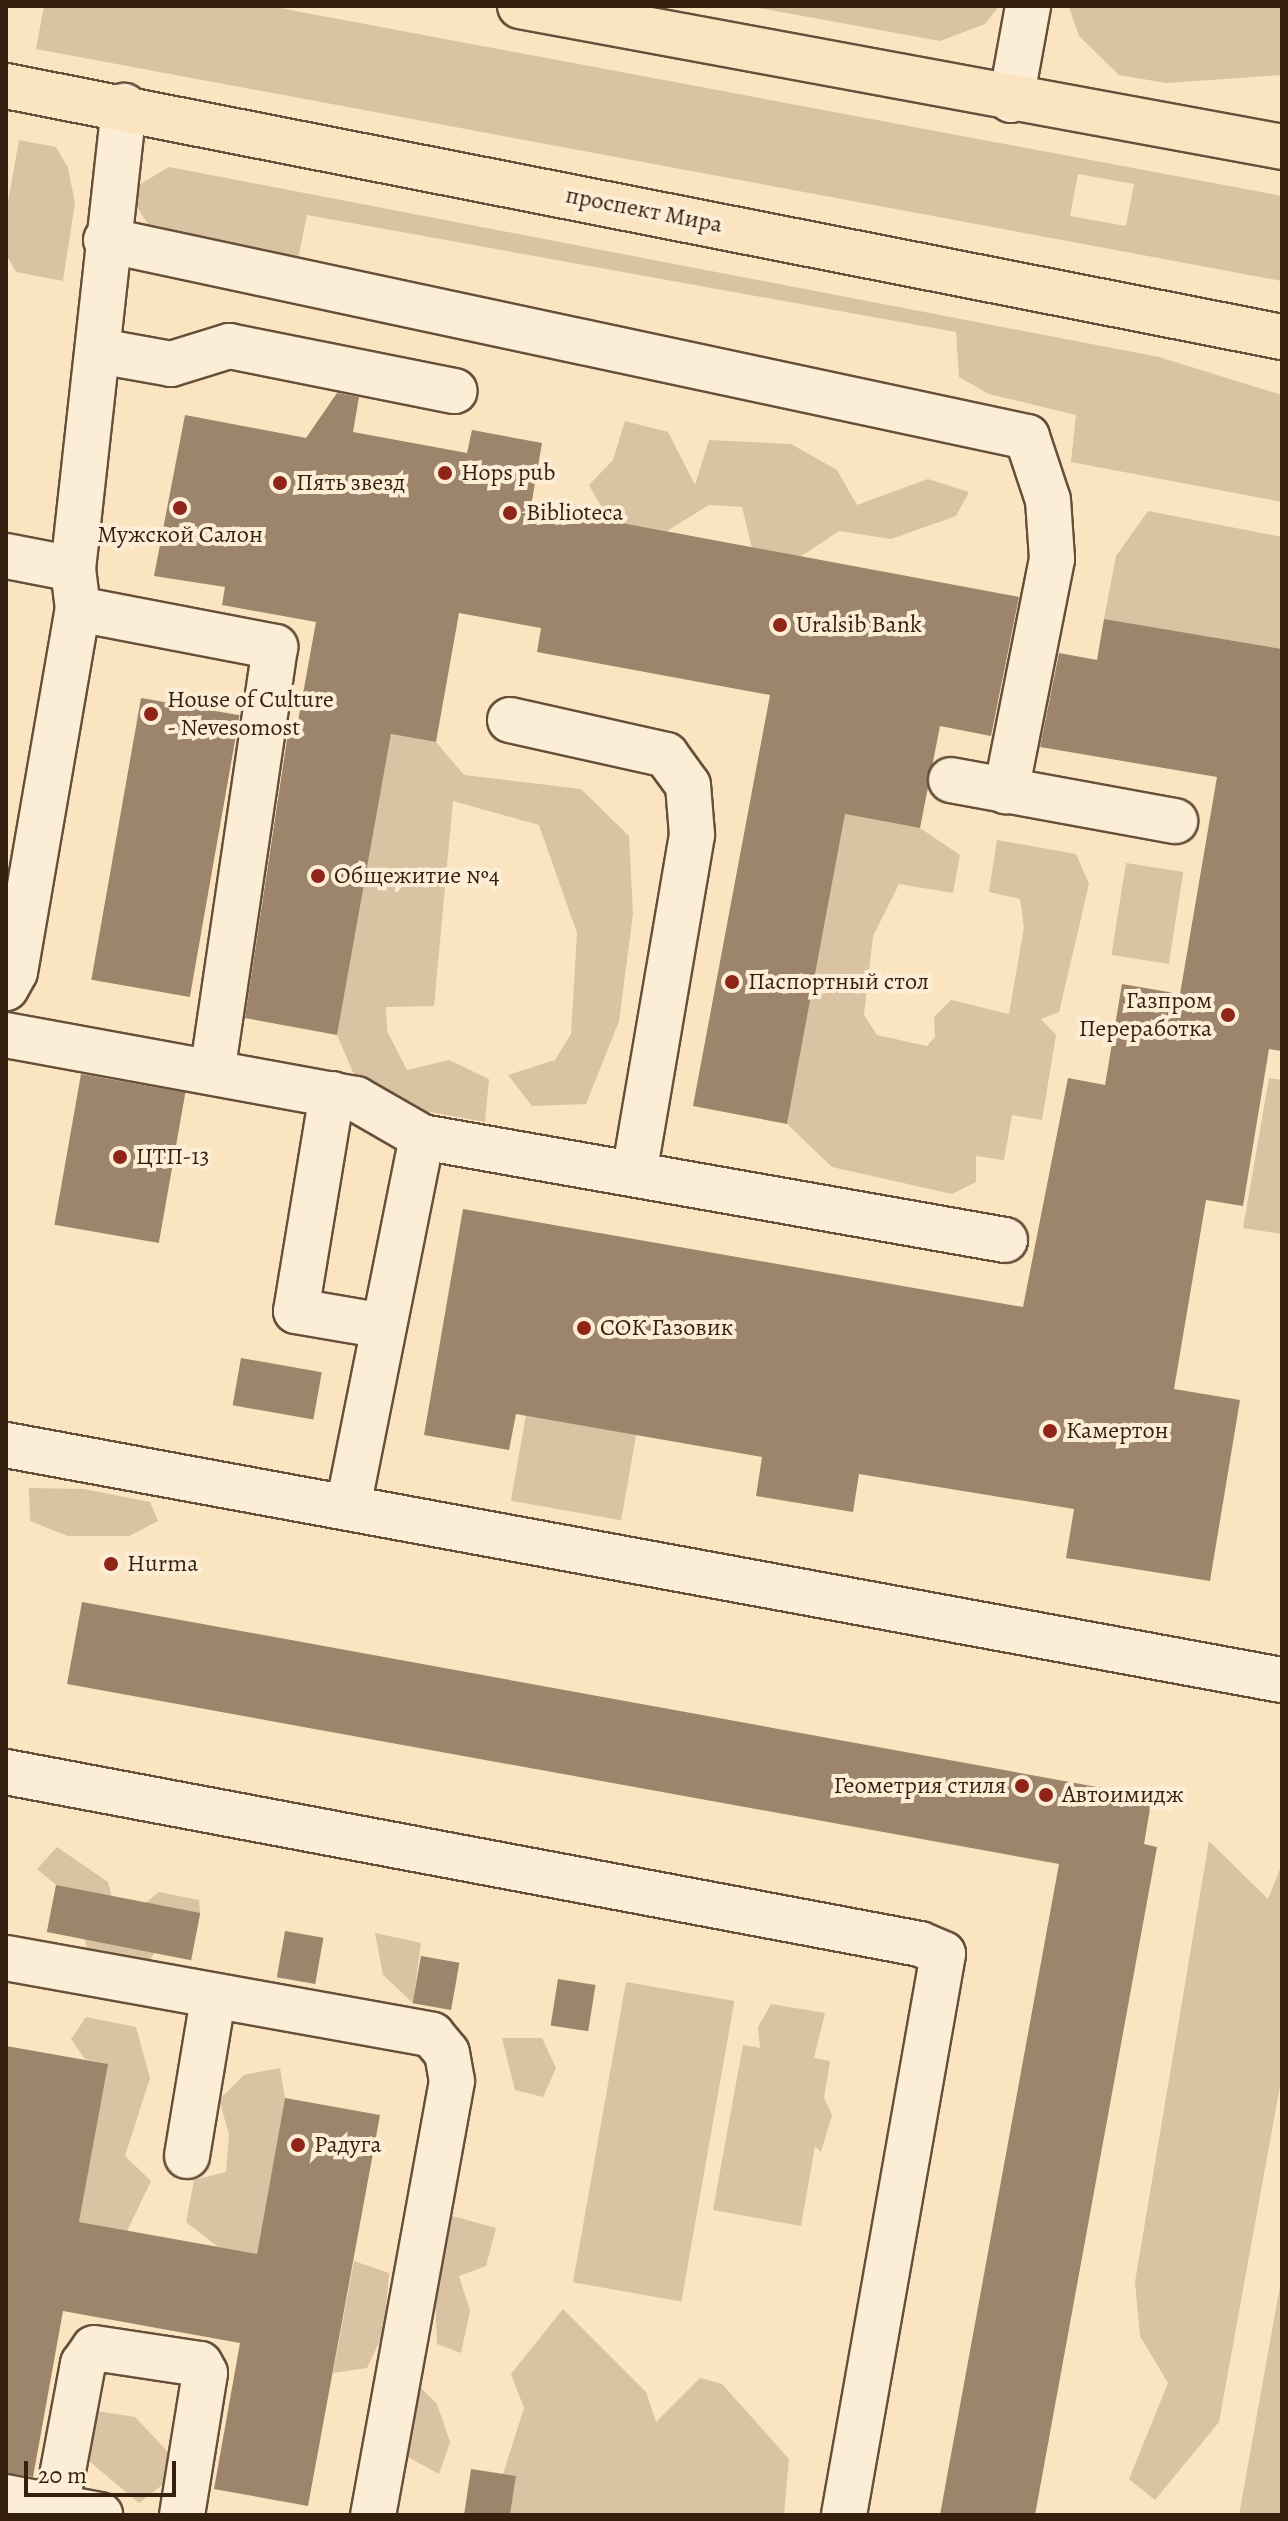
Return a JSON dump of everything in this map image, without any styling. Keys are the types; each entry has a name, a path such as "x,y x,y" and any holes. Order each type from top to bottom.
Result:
{"main road":[{"path":"520,6 1011,100 1282,147"},
{"name":"проспект Мира","path":"6,86 124,106 1282,337"}],"lane":[{"path":"1011,100 1028,6"},
{"path":"6,988 15,972 75,589 99,351 106,240 124,106"},
{"path":"106,240 1027,437 1048,500 1052,559 1006,791"},
{"path":"99,351 171,364 229,346 455,391"},
{"path":"6,556 75,589 275,647 212,1072"},
{"path":"510,720 666,755 688,785 692,835 634,1174"},
{"path":"951,780 1175,821"},
{"path":"6,1035 356,1099 422,1137 1005,1240"},
{"path":"332,1094 296,1311 384,1326"},
{"path":"348,1507 422,1137"},
{"path":"6,1445 1282,1680"},
{"path":"6,1772 920,1944 943,1954 943,1983 844,2515"},
{"path":"6,1958 213,1999 432,2035 447,2053 452,2081 373,2515"},
{"path":"187,2156 213,1999"},
{"path":"56,2508 83,2364 94,2348 200,2364 205,2373 182,2515"},
{"path":"6,2497 100,2515"}],"shaded area":[{"path":"44,6 269,6 1282,196 1282,281 36,49","holes":["1078,174 1134,184 1126,226 1070,216"]},
{"path":"748,6 999,6 985,24 940,41"},
{"path":"1282,6 1282,75 1166,83 1119,75 1079,36 1069,7"},
{"path":"19,140 56,147 68,168 75,203 63,281 16,272 6,254 6,213"},
{"path":"169,167 1159,357 1282,395 1282,502 1071,462 1076,415 989,394 959,377 956,332 307,215 297,264 157,238 134,203 137,186"},
{"path":"625,421 668,432 695,485 709,440 791,444 837,470 857,505 928,479 969,492 956,516 891,539 839,531 800,557 752,548 742,507 709,505 667,531 609,521 589,485 613,460"},
{"path":"1148,511 1282,537 1282,649 1104,619 1116,556"},
{"path":"391,734 436,742 464,775 581,789 629,836 633,914 619,1021 586,1104 532,1106 508,1075 555,1060 571,1034 577,933 539,825 453,801 434,1006 386,1007 387,1031 407,1070 449,1060 489,1079 485,1122 424,1111 355,1077 337,1035"},
{"path":"845,814 920,828 960,855 953,893 899,884 873,936 864,1015 877,1035 927,1046 935,1037 934,1017 951,1000 1009,1014 1024,927 1020,899 989,892 997,840 1076,854 1089,884 1059,1012 1041,1019 1056,1035 1042,1120 1012,1115 1004,1160 976,1156 976,1182 952,1194 832,1167 787,1124"},
{"path":"1126,863 1183,872 1169,964 1111,955"},
{"path":"1269,1078 1282,1080 1282,1234 1243,1228"},
{"path":"526,1415 636,1434 621,1520 511,1501"},
{"path":"29,1488 84,1489 150,1502 158,1521 129,1536 68,1536 30,1521"},
{"path":"1209,1841 1268,1899 1282,1864 1282,2075 1219,2422 1155,2500 1129,2479 1168,2383 1140,2336 1135,2282"},
{"path":"57,1847 108,1882 119,1925 159,1892 199,1900 200,1914 163,1908 154,1954 135,1981 92,1972 85,1939 93,1893 56,1885 37,1869"},
{"path":"375,1933 421,1943 413,2003 383,1975"},
{"path":"626,1982 734,2001 681,2301 573,2282"},
{"path":"771,2004 825,2013 814,2058 830,2061 824,2098 832,2115 821,2152 815,2146 801,2226 713,2210 743,2045 760,2048 758,2027"},
{"path":"86,2017 136,2027 150,2078 125,2156 151,2181 127,2231 79,2222 107,2064 85,2059 71,2039"},
{"path":"502,2038 542,2038 556,2068 543,2097 515,2090"},
{"path":"280,2068 285,2098 257,2254 218,2247 186,2222 194,2180 226,2172 229,2134 219,2100 244,2075"},
{"path":"449,2215 496,2228 486,2266 459,2276 470,2311 461,2353 437,2344 434,2272"},
{"path":"354,2261 389,2273 384,2332 367,2368 333,2373"},
{"path":"1282,2275 1282,2515 1239,2515"},
{"path":"563,2309 646,2392 656,2422 700,2378 722,2384 789,2459 784,2515 510,2515 516,2476 503,2474 524,2408 511,2374"},
{"path":"414,2381 437,2404 450,2442 439,2474 404,2455"},
{"path":"97,2411 135,2417 169,2453 170,2479 139,2503 82,2455"}],"building":[{"path":"337,393 359,397 353,432 467,453 472,430 542,443 531,506 1019,597 991,736 940,726 920,828 845,814 787,1124 693,1106 770,695 537,652 541,628 459,613 436,742 391,734 337,1035 245,1018 289,726 297,727 316,622 222,605 225,587 154,576 185,415 306,438"},
{"path":"1104,619 1282,649 1282,1051 1269,1049 1243,1206 1206,1200 1174,1389 1240,1400 1210,1581 1066,1558 1074,1509 859,1474 853,1512 756,1496 762,1457 516,1414 509,1450 424,1435 463,1209 1023,1307 1068,1078 1105,1085 1122,984 1180,994 1217,777 1040,747 1059,653 1097,660"},
{"path":"141,698 239,715 190,997 91,980"},
{"name":"ЦТП-13","path":"81,1074 185,1092 159,1243 54,1225"},
{"path":"241,1358 322,1372 313,1420 233,1405"},
{"path":"82,1602 1152,1797 1144,1844 1157,1847 1035,2515 940,2515 1059,1864 67,1684"},
{"path":"56,1885 200,1913 191,1960 47,1932"},
{"path":"285,1931 323,1938 315,1984 277,1977"},
{"path":"421,1956 459,1963 451,2010 413,2003"},
{"path":"558,1979 596,1985 588,2031 551,2025"},
{"path":"6,2046 108,2064 79,2222 257,2254 285,2098 380,2115 308,2506 214,2489 240,2343 63,2311 33,2477 6,2473"},
{"path":"471,2469 516,2476 510,2515 464,2515"}],"place":[{"name":"Hops pub","path":"445,473"},
{"name":"Пять звезд","path":"280,483"},
{"name":"Мужской Салон","path":"180,508"},
{"name":"Biblioteca","path":"510,513"},
{"name":"Uralsib Bank","path":"780,625"},
{"name":"House of Culture - Nevesomost","path":"151,714"},
{"name":"Общежитие №4","path":"318,876"},
{"name":"Паспортный стол","path":"732,982"},
{"name":"Газпром Переработка","path":"1228,1015"},
{"name":"ЦТП-13","path":"120,1157"},
{"name":"СОК Газовик","path":"584,1328"},
{"name":"Камертон","path":"1050,1431"},
{"name":"Hurma","path":"111,1564"},
{"name":"Геометрия стиля","path":"1022,1786"},
{"name":"Автоимидж","path":"1046,1795"},
{"name":"Радуга","path":"298,2145"}]}
